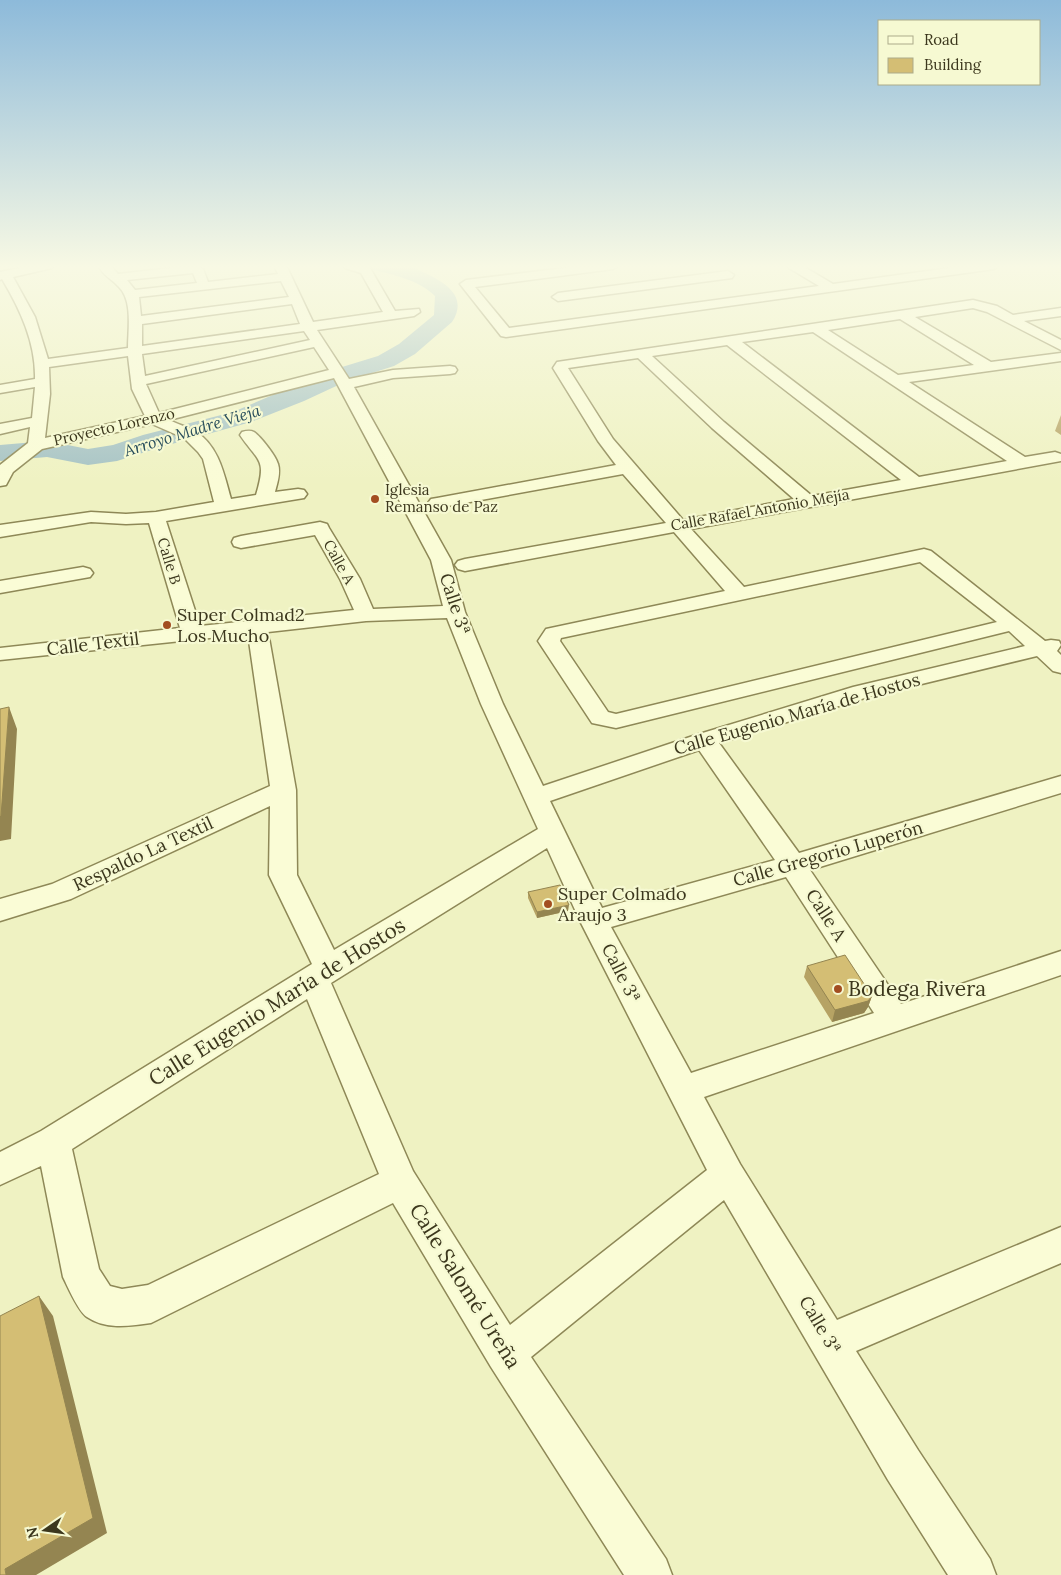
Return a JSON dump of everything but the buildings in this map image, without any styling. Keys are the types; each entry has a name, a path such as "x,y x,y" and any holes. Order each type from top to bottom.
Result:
{"street":[{"path":"0,481 6,469 36,444 42,364 36,338"},
{"path":"135,338 135,353 140,381 139,389 154,419 185,432 205,449 211,459 224,505"},
{"path":"42,364 236,338"},
{"name":"Calle 3ª","path":"316,338 342,379 440,560 455,612 492,704 552,833 594,921 728,1175 903,1465 974,1575"},
{"path":"739,594 626,468 606,441 560,368 568,363 740,338"},
{"path":"833,338 1022,462"},
{"path":"941,338 990,368"},
{"path":"1047,338 1061,346"},
{"path":"730,340 915,482"},
{"path":"140,381 318,342"},
{"path":"641,353 718,425 808,502"},
{"path":"896,380 1061,357"},
{"name":"Proyecto Lorenzo","path":"36,444 342,379 450,370"},
{"path":"0,389 41,382"},
{"path":"0,429 38,421"},
{"path":"248,435 270,460 272,469 264,499"},
{"name":"Calle Rafael Antonio Mejía","path":"465,565 1056,457"},
{"path":"436,503 626,468"},
{"path":"0,531 92,517 156,517 298,494"},
{"name":"Calle B","path":"156,517 192,633"},
{"name":"Calle A","path":"241,542 320,528 350,580 366,615"},
{"path":"1013,624 616,720 600,718 549,641 553,632 924,556 1013,624 1050,646 1061,666"},
{"path":"0,587 83,573"},
{"name":"Calle Textil","path":"0,654 366,615 455,612"},
{"name":"Calle Salomé Ureña","path":"257,626 283,790 283,875 400,1182 505,1353 650,1575"},
{"name":"Calle Eugenio María de Hostos","path":"536,798 704,740 861,692 1050,646"},
{"name":"Calle A","path":"704,740 793,865 894,1018"},
{"name":"Calle Gregorio Luperón","path":"594,921 793,865 1061,784"},
{"name":"Respaldo La Textil","path":"0,910 61,892 283,790"},
{"name":"Calle Eugenio María de Hostos","path":"0,1169 53,1142 321,974 552,833"},
{"path":"683,1090 1061,963"},
{"path":"53,1142 82,1277 99,1303 122,1308 151,1304 400,1182"},
{"path":"505,1353 728,1175"},
{"path":"830,1342 1061,1245"}],"waterway":[{"name":"Arroyo Madre Vieja","path":"0,453 47,449 88,457 117,453 152,441 242,417 295,396 338,376 386,361 407,349 420,338"}],"place":[{"name":"Iglesia Remanso de Paz","path":"375,499"},
{"name":"Super Colmad2 Los Mucho","path":"167,625"},
{"name":"Super Colmado Araujo 3","path":"548,904"},
{"name":"Bodega Rivera","path":"838,989"}]}
